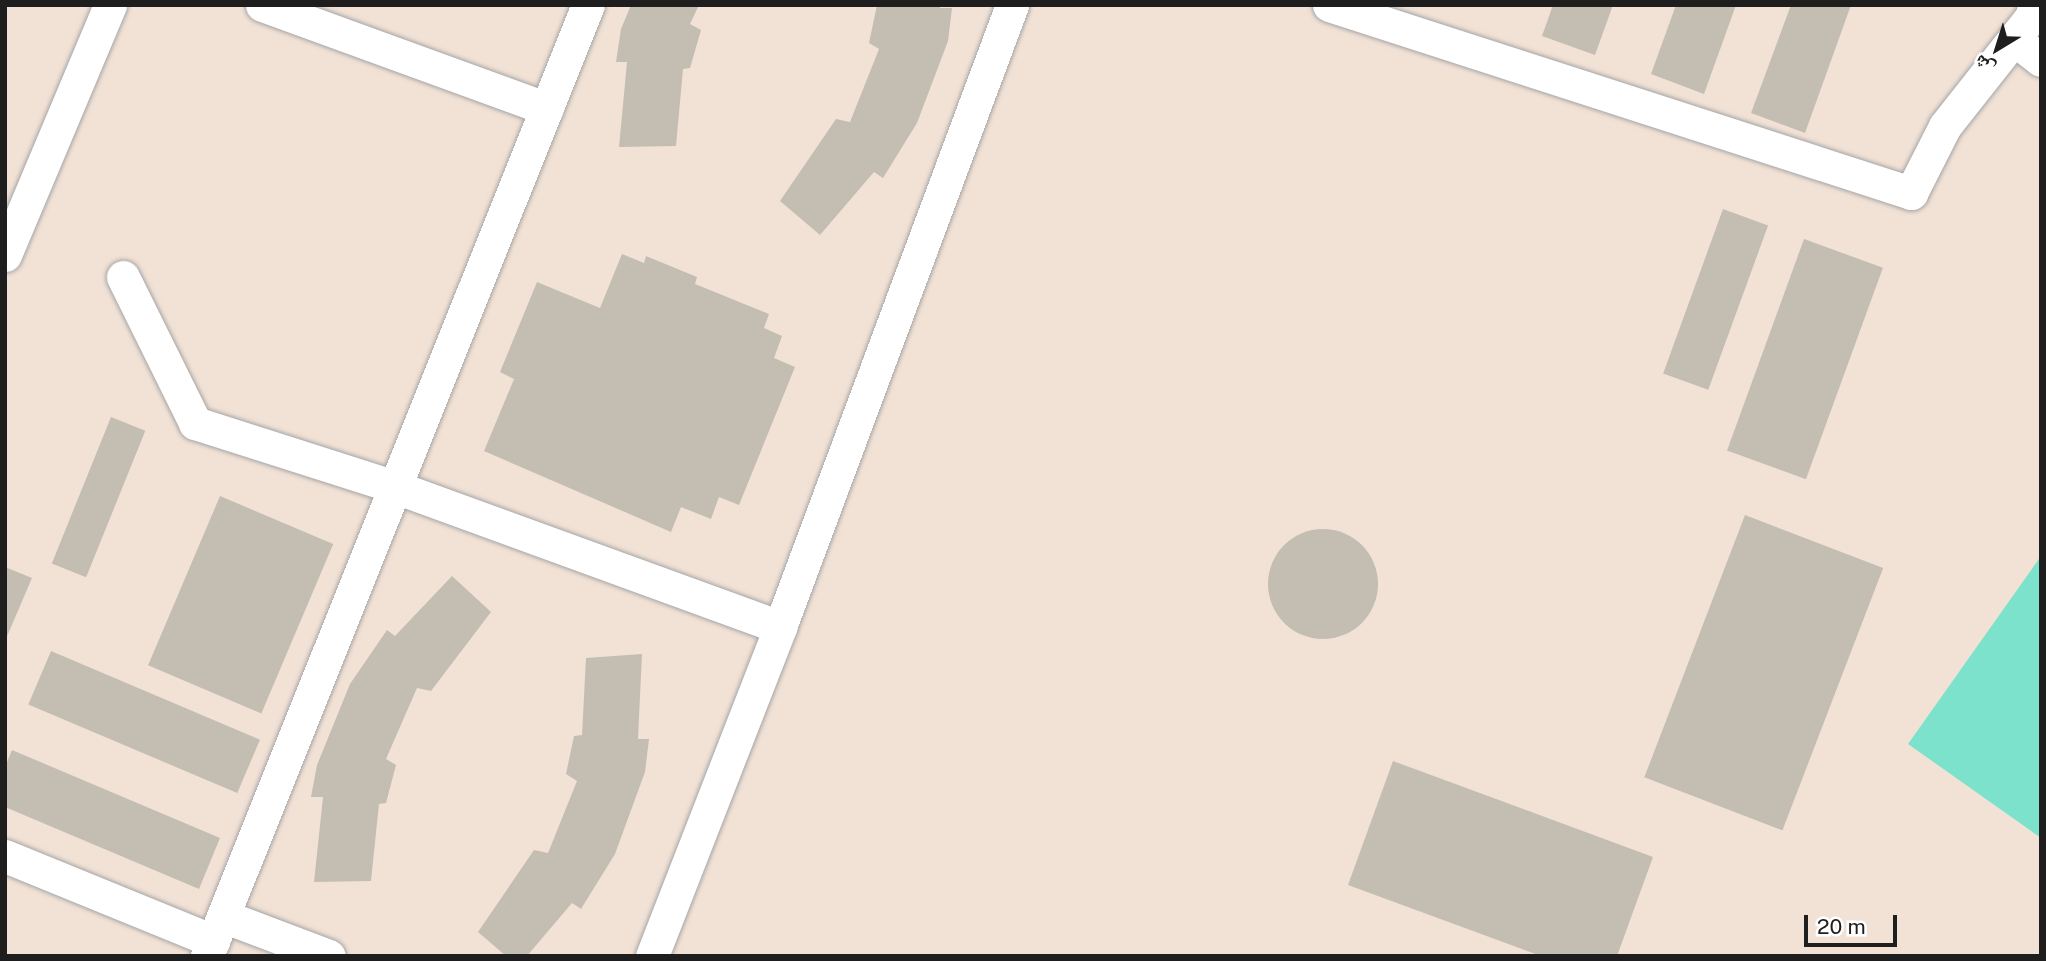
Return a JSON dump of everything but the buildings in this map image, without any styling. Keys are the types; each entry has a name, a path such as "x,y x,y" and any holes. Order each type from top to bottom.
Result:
{"lane":[{"path":"5,255 110,5"},
{"path":"262,5 547,109"},
{"path":"214,938 588,5"},
{"path":"652,956 780,627 1012,5"},
{"path":"1329,5 1910,193 1945,126 1987,70 2030,21"},
{"path":"2030,21 2041,60"},
{"path":"123,276 195,423 395,487 780,627"},
{"path":"5,856 214,938 329,956"}],"shaded area":[{"path":"5,5 2041,5 2041,956 5,956"},
{"path":"2041,556 2041,838 1908,744"}]}
